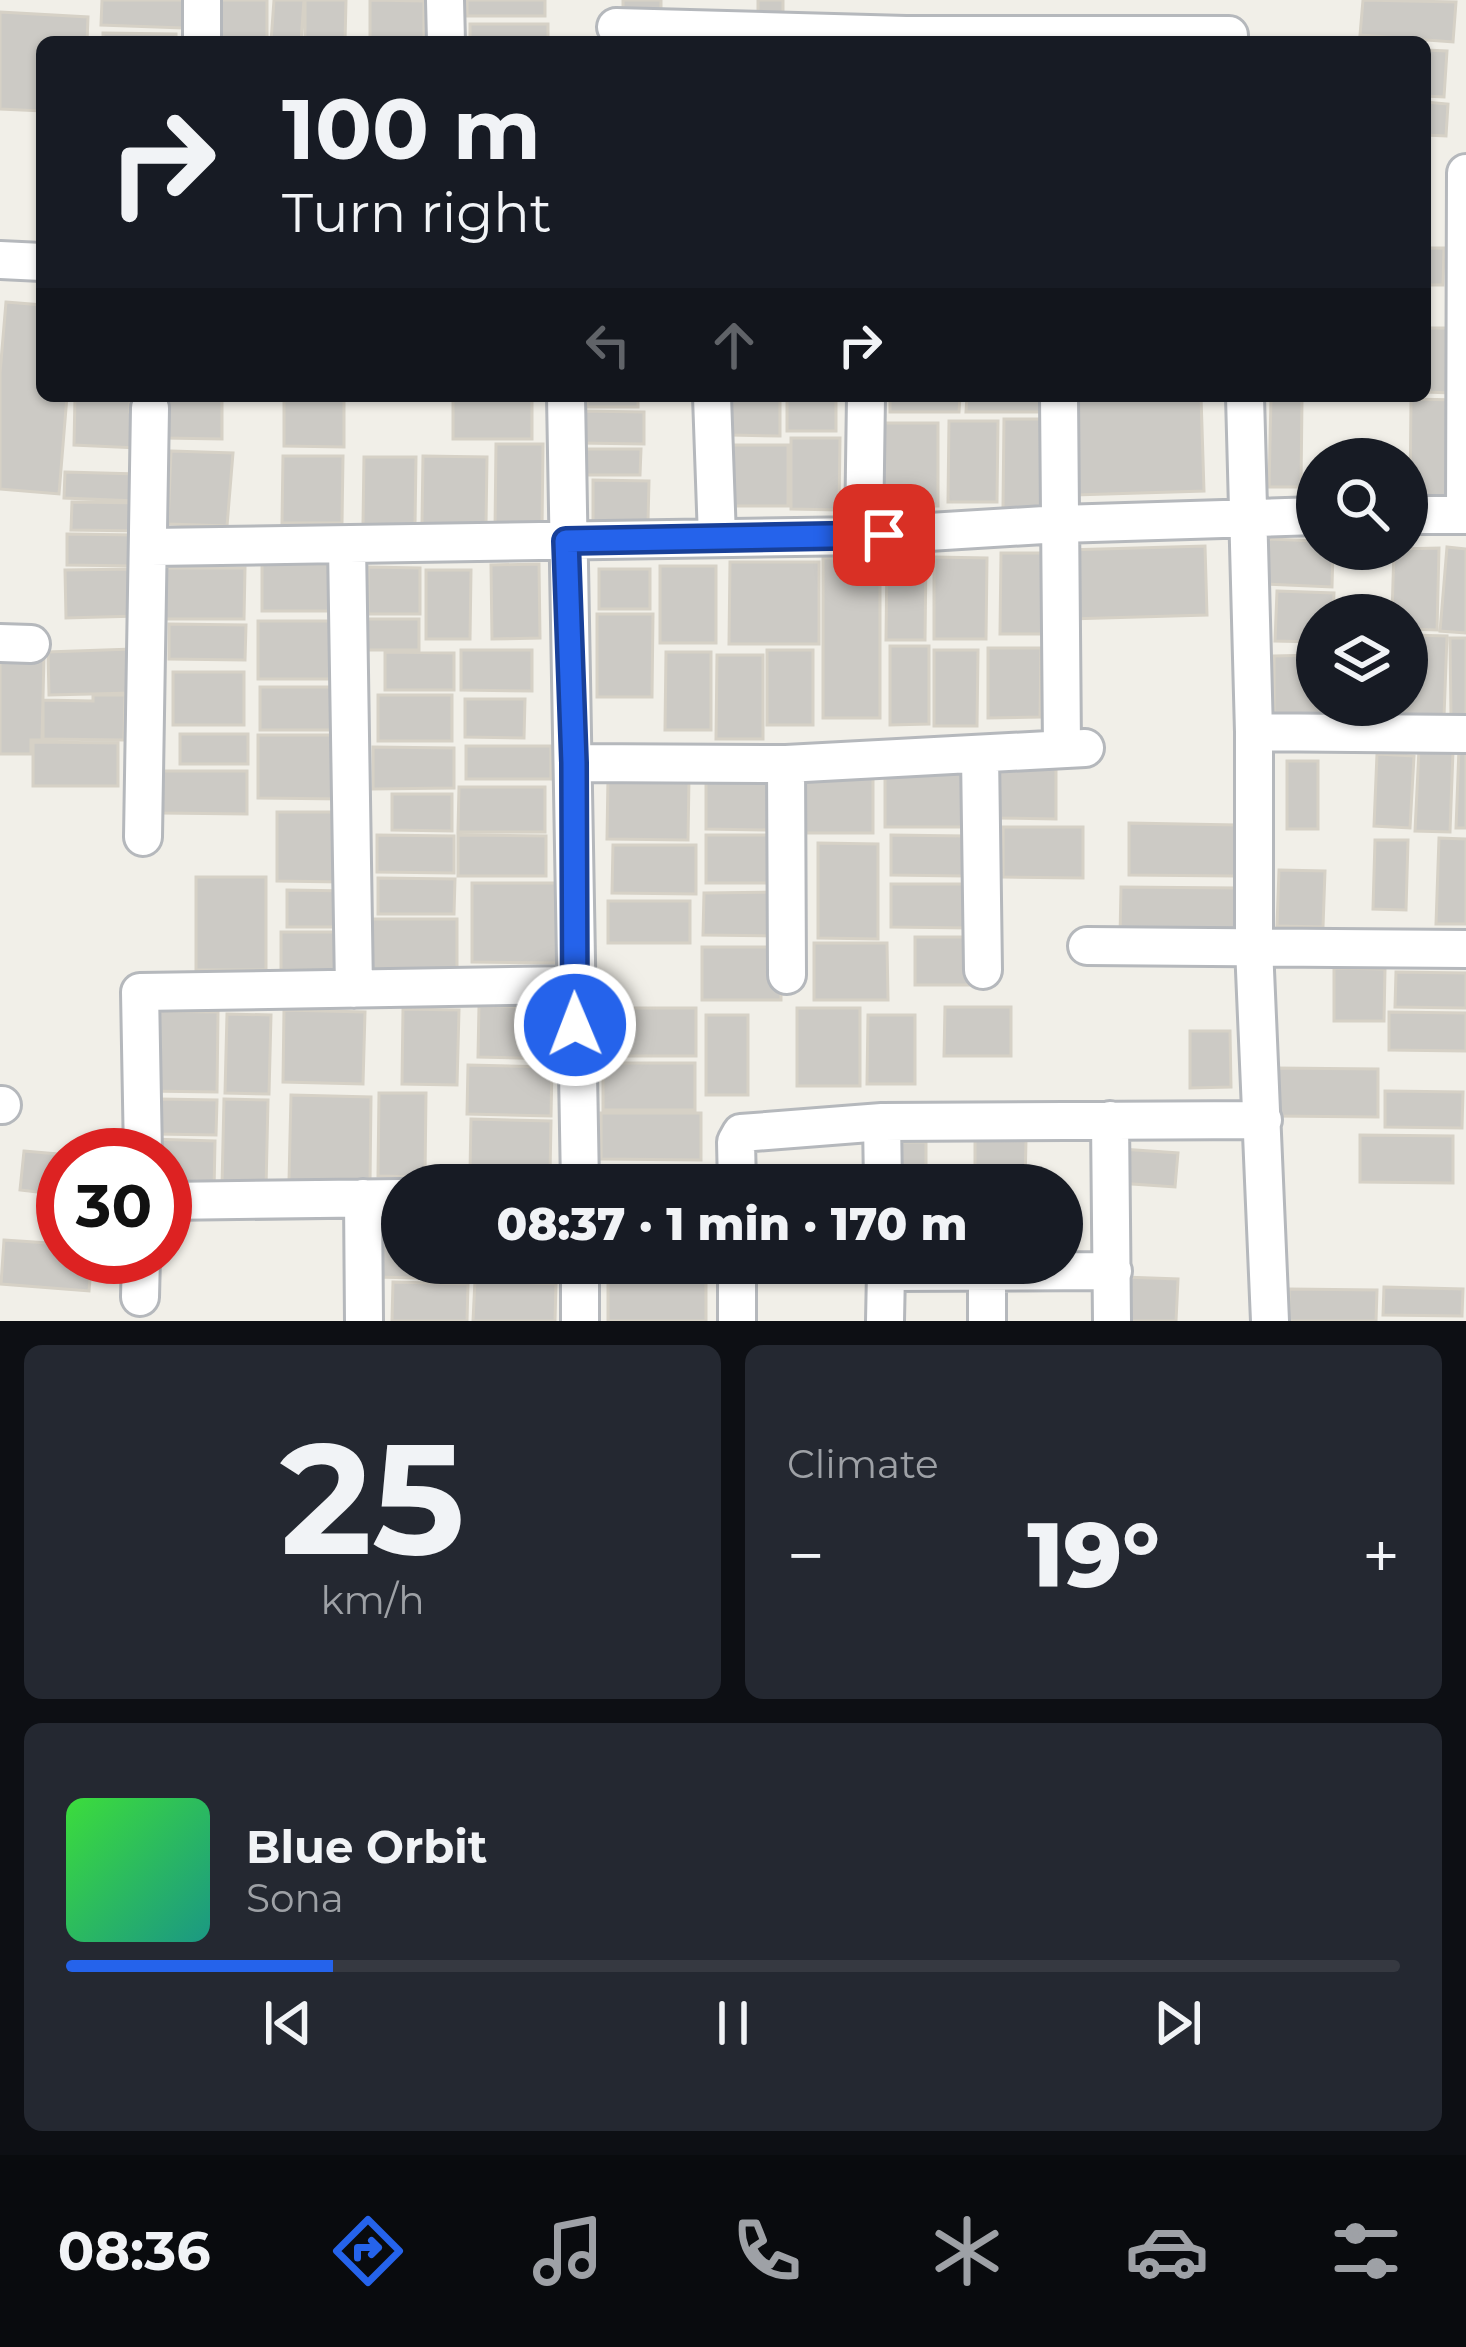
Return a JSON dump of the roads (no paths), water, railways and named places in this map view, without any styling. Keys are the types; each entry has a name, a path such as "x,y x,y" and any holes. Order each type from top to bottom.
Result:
{"street":[{"path":"202,0 202,36"},
{"path":"445,0 446,36"},
{"path":"617,23 906,17 1228,26"},
{"path":"1428,515 1466,515 1466,172"},
{"path":"0,260 36,262"},
{"path":"566,402 579,1164"},
{"path":"712,402 716,538"},
{"path":"864,536 866,402"},
{"path":"574,763 786,764 1073,749 1060,524 1059,402"},
{"path":"1245,402 1254,947 1270,1321"},
{"path":"143,837 151,408"},
{"path":"151,547 864,536 1296,516"},
{"path":"347,545 354,989"},
{"path":"1254,733 1466,734"},
{"path":"980,754 983,970"},
{"path":"786,764 788,975"},
{"path":"1087,946 1466,949"},
{"path":"143,1128 140,992 574,985"},
{"path":"1110,1120 1112,1321"},
{"path":"736,1164 741,1132 882,1122 1264,1120"},
{"path":"882,1122 883,1164"},
{"path":"363,1198 364,1321"},
{"path":"192,1201 381,1198"},
{"path":"1083,1271 1113,1271"},
{"path":"140,1284 140,1297"},
{"path":"580,1284 580,1321"},
{"path":"737,1284 737,1321"},
{"path":"885,1284 885,1321"},
{"path":"987,1321 988,1284"}]}
